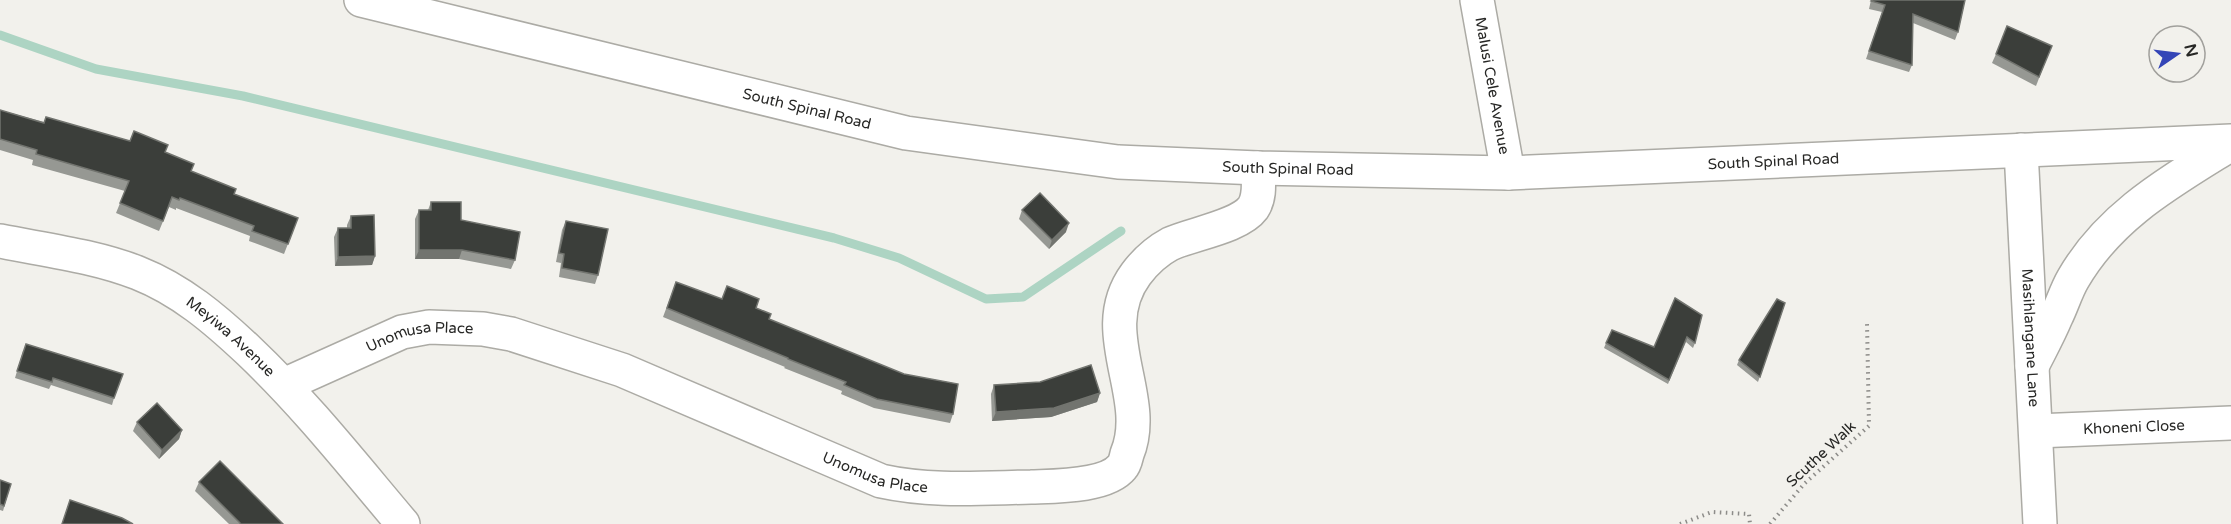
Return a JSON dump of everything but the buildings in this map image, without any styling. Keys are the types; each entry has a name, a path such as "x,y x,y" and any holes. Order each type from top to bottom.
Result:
{"street":[{"name":"South Spinal Road","path":"361,0 906,134 1118,162 1258,168 1508,173 2231,143"},
{"name":"Malusi Cele Avenue","path":"1477,0 1508,173"},
{"path":"2031,368 2072,281 2089,255 2113,227 2153,193 2231,143"},
{"name":"Masihlangane Lane","path":"2021,150 2040,524"},
{"name":"Unomusa Place","path":"284,384 402,332 429,327 483,329 511,334 622,370 882,481 934,489 1052,486 1092,482 1109,476 1122,467 1130,448 1133,428 1120,339 1120,310 1125,290 1155,253 1171,244 1237,220 1252,209 1259,194 1258,168"},
{"name":"Meyiwa Avenue","path":"0,241 136,272 166,285 198,306 284,384 403,524"},
{"name":"Khoneni Close","path":"2036,431 2231,423"}],"path":[{"name":"Scuthe Walk","path":"1770,524 1805,483 1869,426 1867,322"},
{"path":"1680,524 1712,512 1749,514 1750,524"}],"waterway":[{"path":"0,35 96,69 243,96 834,238 899,258 986,299 1023,297 1121,231"}]}
